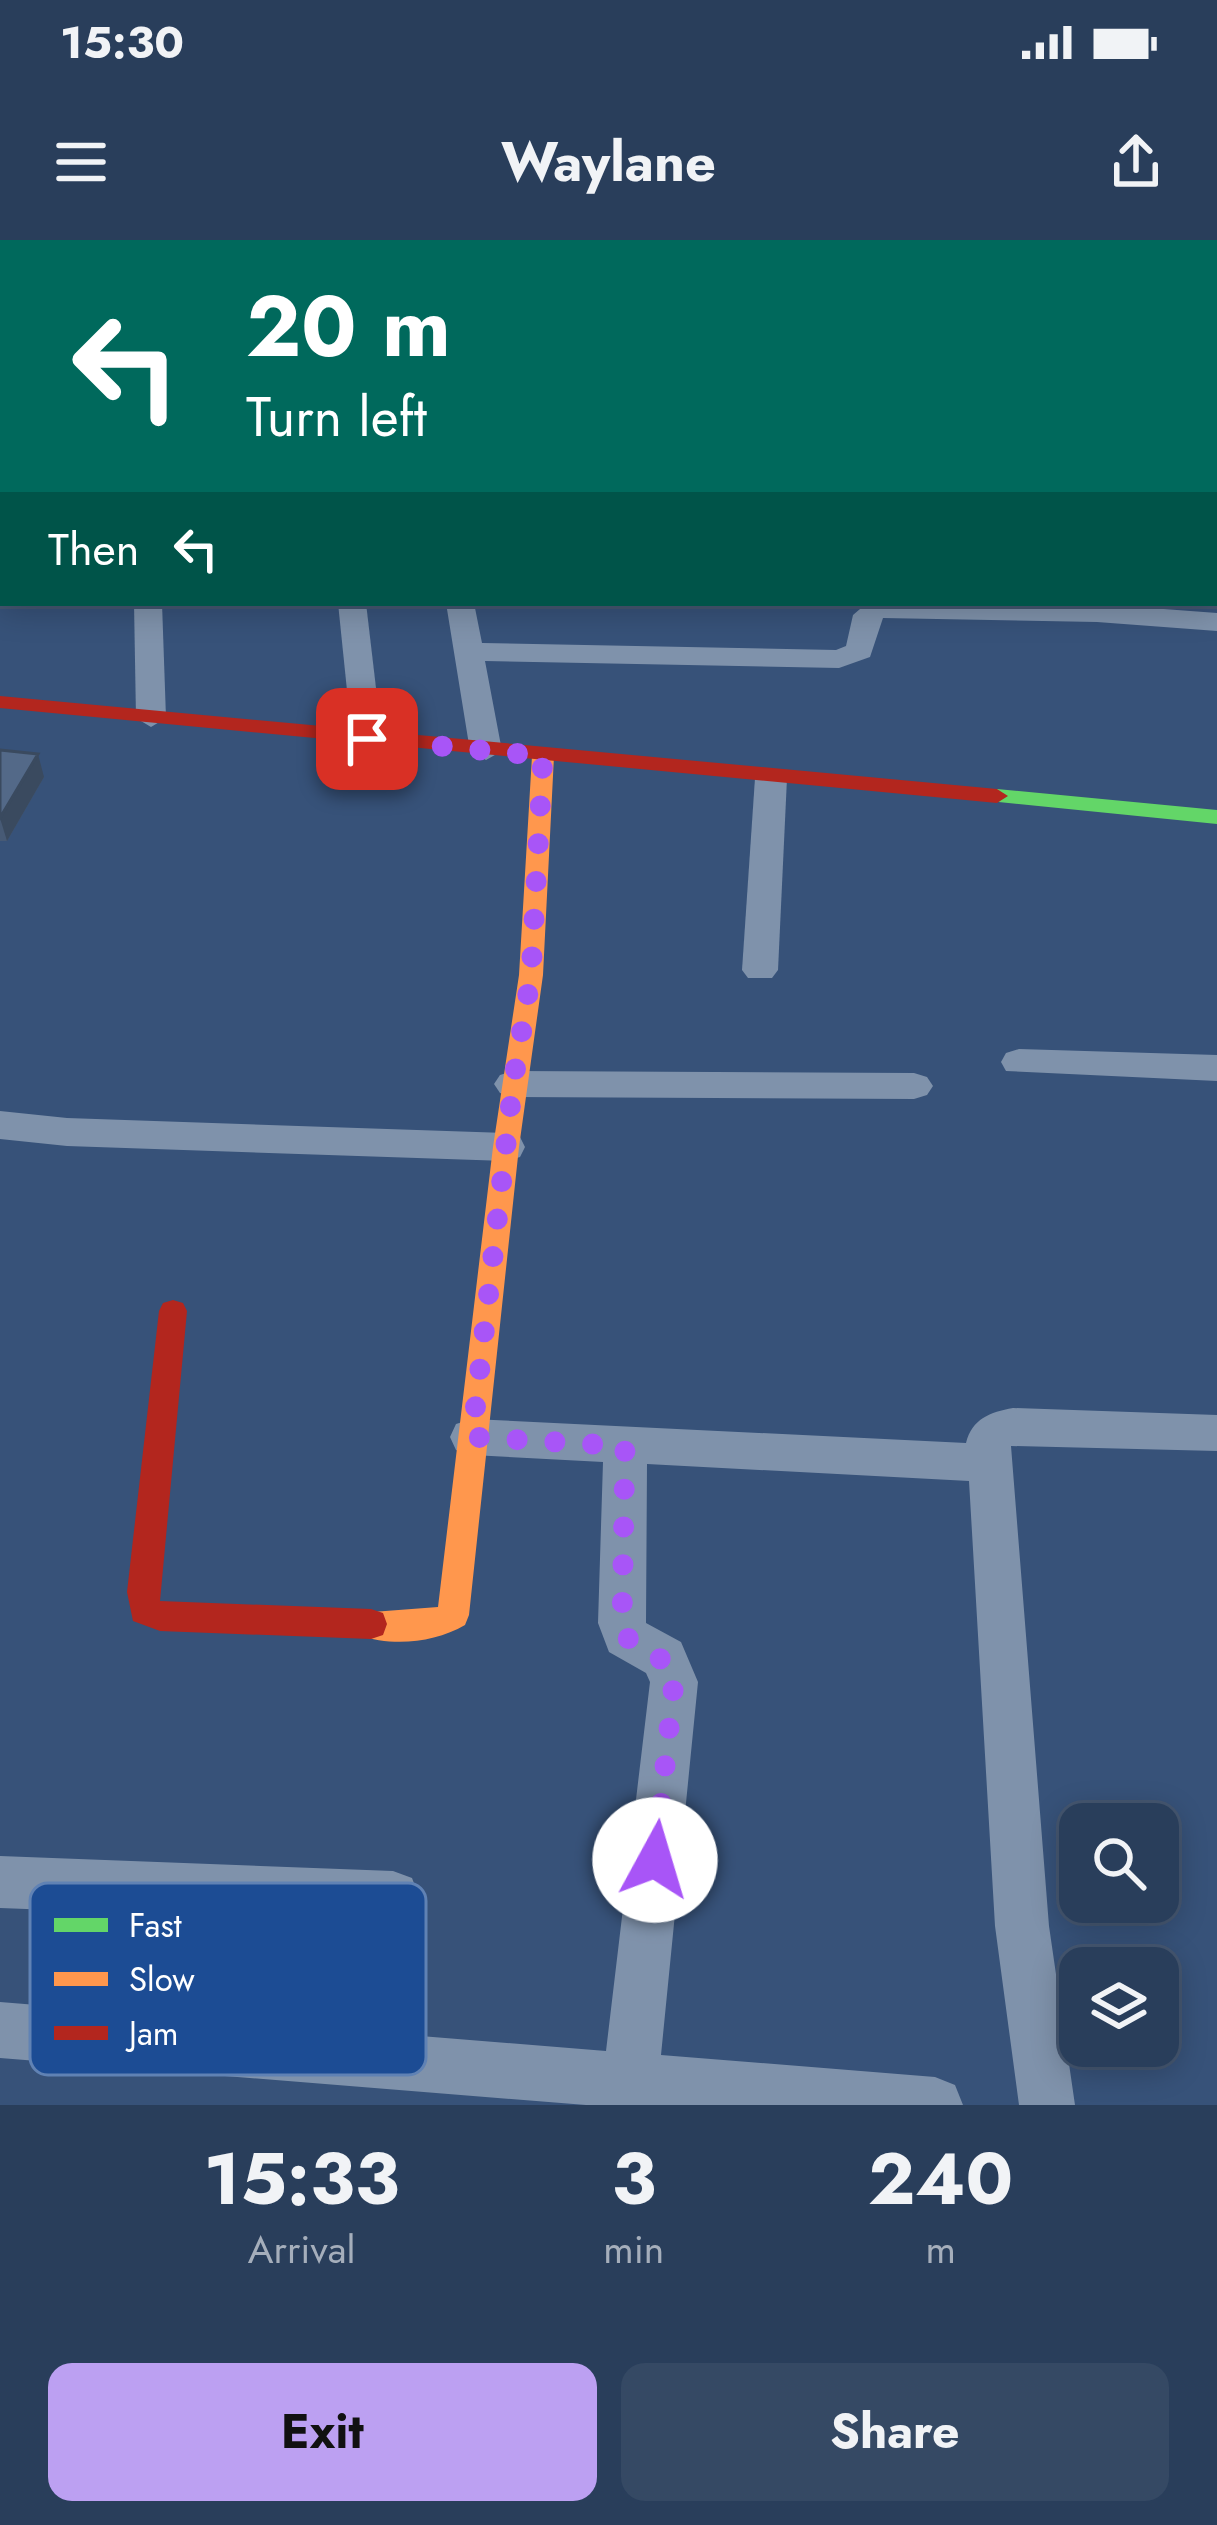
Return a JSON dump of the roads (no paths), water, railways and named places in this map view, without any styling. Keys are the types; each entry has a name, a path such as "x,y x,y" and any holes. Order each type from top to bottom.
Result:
{"street":[{"path":"148,606 151,718"},
{"path":"352,606 367,739"},
{"path":"460,606 487,751"},
{"path":"468,652 839,659 860,651 869,612 883,608 1217,622"},
{"path":"0,702 1217,817"},
{"path":"172,1310 143,1592 145,1611 417,1626 446,1621 457,1606 513,1084 531,975 543,756"},
{"path":"760,970 771,778"},
{"path":"1019,1062 1217,1068"},
{"path":"513,1084 914,1086"},
{"path":"0,1125 67,1132 506,1147"},
{"path":"1047,2105 1022,1926 988,1439 1001,1428 1013,1426 1217,1433"},
{"path":"472,1437 987,1463"},
{"path":"625,1446 622,1623 626,1637 670,1665 674,1682 630,2083"},
{"path":"0,1882 30,1883"},
{"path":"0,2030 30,2033"},
{"path":"426,2066 935,2105"}]}
